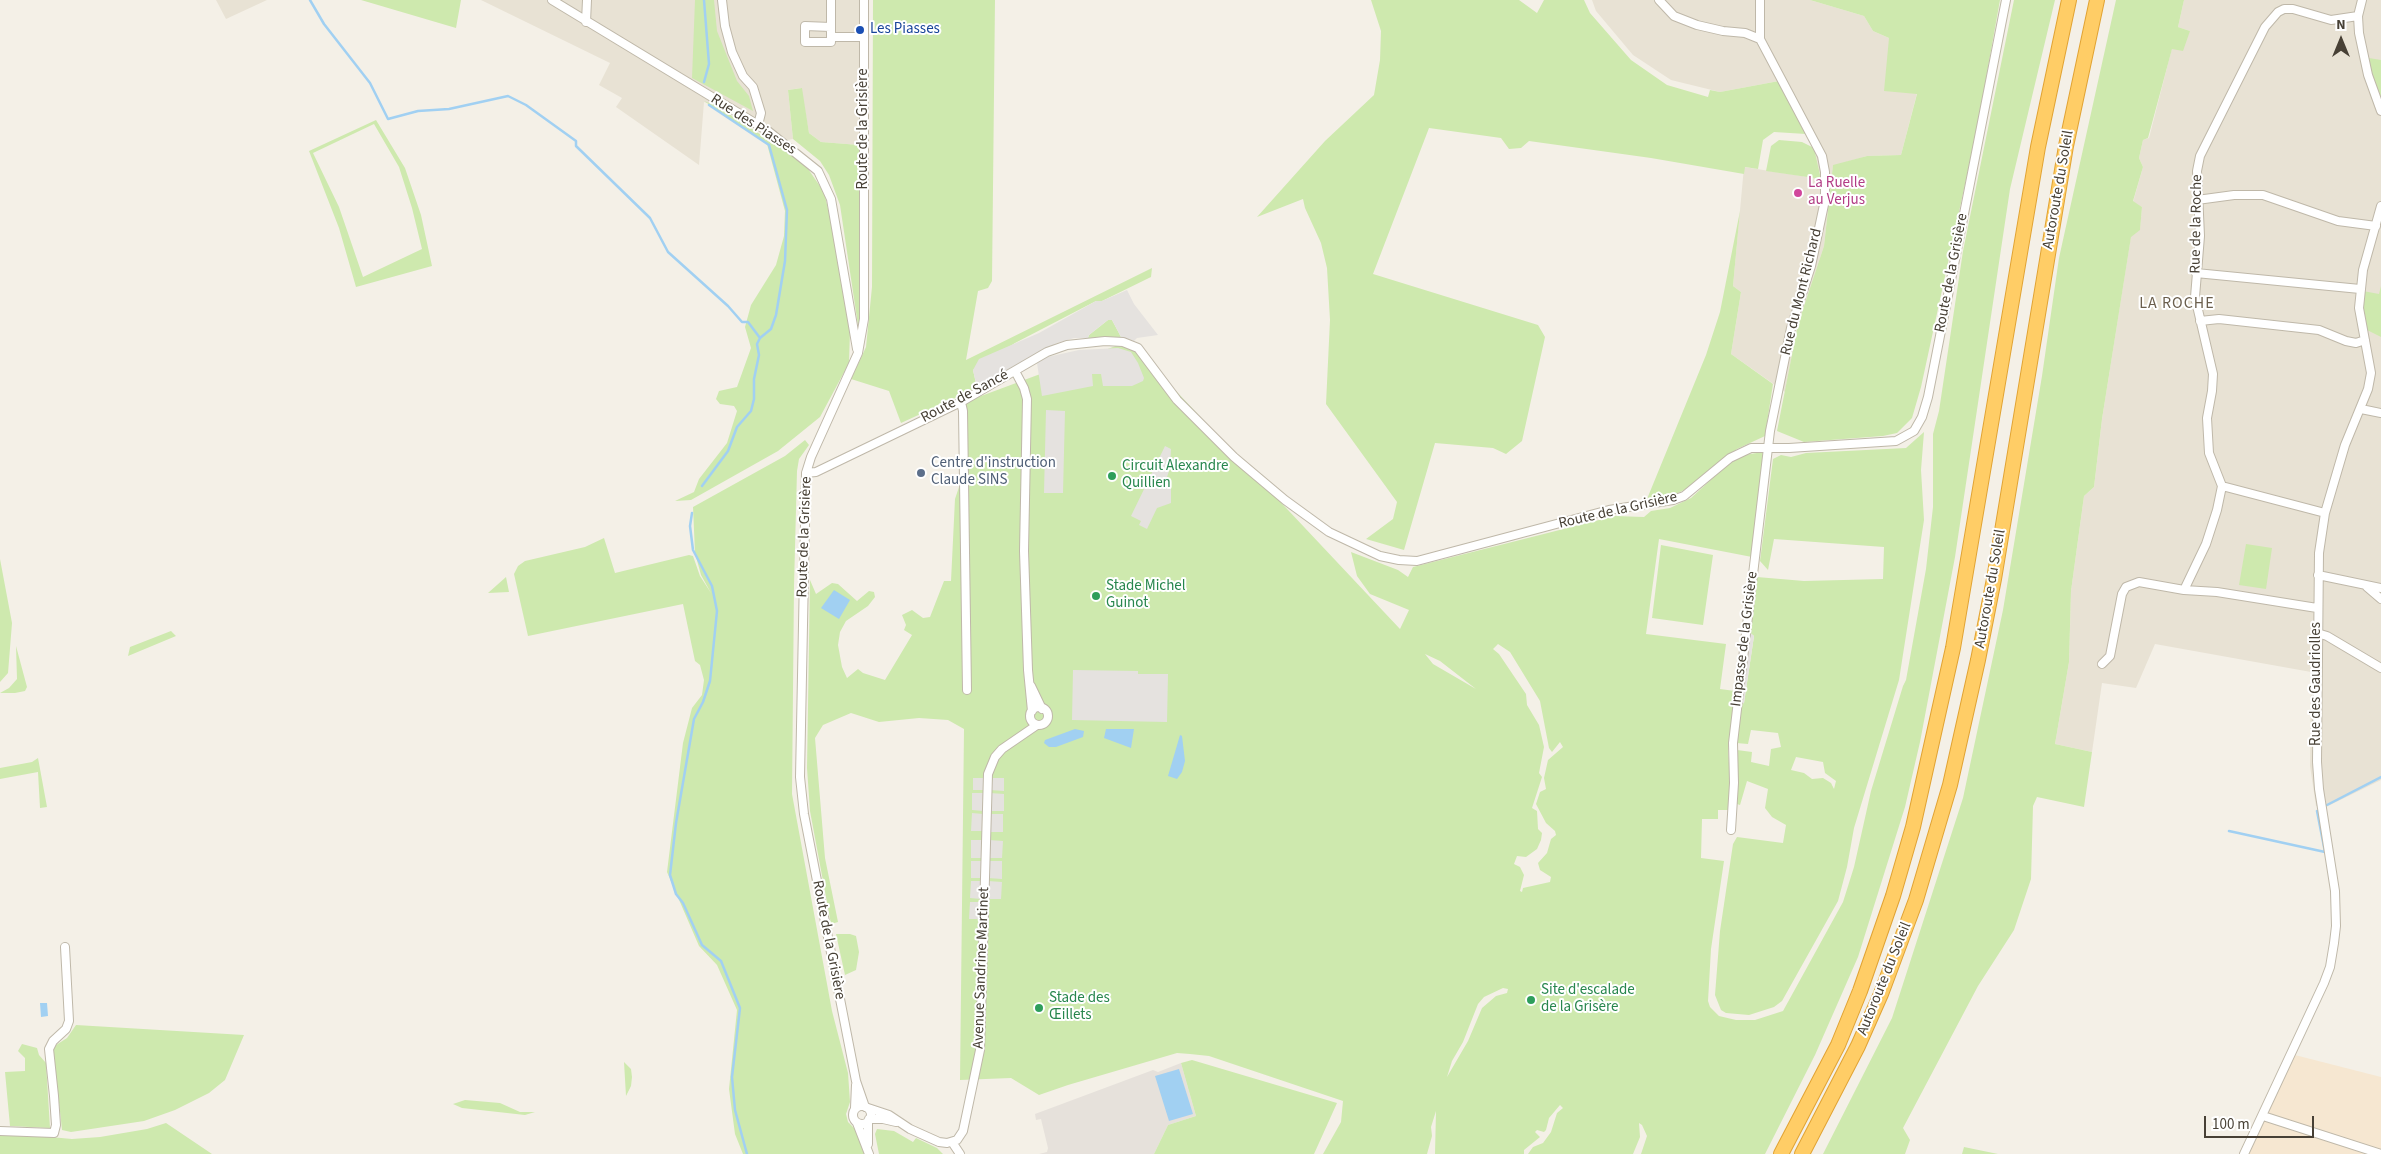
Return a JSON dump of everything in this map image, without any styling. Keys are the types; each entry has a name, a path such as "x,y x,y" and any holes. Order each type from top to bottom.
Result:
{"highway":[{"name":"Autoroute du Soleil","path":"1781,1154 1838,1045 1860,991 1894,896 1921,794 1953,648 2038,147 2069,0"},
{"name":"Autoroute du Soleil","path":"1802,1154 1858,1046 1881,994 1919,892 1950,785 1994,579 2066,146 2097,0"}],"street":[{"name":"Rue des Piasses","path":"552,0 758,126 808,161 818,171 826,184 840,246 858,353"},
{"path":"586,22 588,0"},
{"path":"722,0 725,26 732,52 743,76 753,87 761,113 758,126"},
{"path":"831,0 831,27 831,42 805,42 805,26 831,27"},
{"name":"Route de la Grisière","path":"864,0 864,320 858,353 811,456 806,473 800,777 804,814 856,1081 870,1114 869,1153"},
{"path":"1659,0 1674,16 1697,25 1723,31 1745,33 1760,38"},
{"name":"Rue du Mont Richard","path":"1760,0 1760,38 1810,130 1822,156 1825,172 1825,200 1811,266 1791,328 1770,431 1769,448"},
{"name":"Route de la Grisière","path":"1129,344 1138,348 1177,400 1234,457 1285,500 1329,532 1380,556 1400,560 1417,561 1609,510 1673,500 1684,496 1730,458 1751,448 1896,441 1914,431 1922,418 2006,0"},
{"path":"2362,0 2358,16 2368,75 2381,111"},
{"name":"Rue de la Roche","path":"2222,486 2209,453 2207,418 2213,374 2195,297 2200,236 2197,170 2200,156 2265,27 2278,12 2284,9 2293,9 2331,20 2358,16"},
{"path":"831,36 864,37"},
{"path":"2197,200 2234,195 2264,195 2338,221 2376,226"},
{"name":"Rue des Gaudriolles","path":"2244,1154 2293,1053 2330,967 2336,926 2336,891 2319,789 2318,575 2325,513 2345,445 2360,409 2371,373 2371,362 2364,340 2359,308 2360,288 2381,206"},
{"path":"2196,273 2360,288"},
{"path":"2200,321 2220,319 2319,330 2346,341 2356,342 2364,340"},
{"name":"Route de Sancé","path":"806,473 816,472 961,402 1047,352 1067,345 1105,341 1129,344"},
{"path":"1015,371 1024,388 1027,399 1024,551 1029,682 1031,714 1032,722 1037,725 1043,724 1047,720 1047,714 1029,682"},
{"path":"961,402 963,411 967,690"},
{"path":"2360,409 2381,413"},
{"name":"Impasse de la Grisière","path":"1732,830 1734,783 1732,743 1769,448"},
{"path":"2184,590 2206,544 2217,510 2222,486 2325,513"},
{"path":"2318,575 2368,587 2381,588"},
{"path":"2102,664 2110,656 2122,594 2126,587 2138,582 2317,608"},
{"path":"2368,587 2381,599"},
{"path":"2317,633 2327,636 2381,668"},
{"path":"1031,714 1036,708 1042,708"},
{"name":"Avenue Sandrine Martinet","path":"952,1142 963,1131 980,1050 988,774 995,757 1012,740 1031,714"},
{"name":"Avenue Sandrine Martinet","path":"1012,740 1037,725"},
{"path":"0,1130 54,1133 56,1125 55,1106 49,1049 53,1041 66,1030 68,1021 65,947"},
{"name":"Route de la Grisière","path":"856,1081 853,1118 858,1123 869,1153"},
{"path":"855,1108 860,1106 884,1112 900,1124 929,1140 952,1142 960,1154"},
{"path":"2263,1116 2381,1154"},
{"path":"858,1123 863,1124 869,1120 883,1119 900,1124"}],"shaded area":[{"path":"216,0 267,0 226,19"},
{"path":"481,0 860,0 859,145 821,142 809,133 801,88 788,90 793,139 775,142 717,106 704,102 699,165 616,107 622,98 599,85 610,63"},
{"path":"1592,0 1810,0 1864,16 1873,31 1889,38 1917,93 1901,155 1867,156 1833,166 1824,246 1798,324 1785,392 1731,354 1741,292 1733,286 1744,167 1821,179 1814,148 1779,81 1720,92 1671,80 1633,55 1596,11"},
{"path":"2184,0 2381,0 2381,780 2326,807 2316,806 2310,766 2311,672 2155,644 2136,688 2102,683 2092,752 2055,744 2069,662 2071,591 2084,496 2094,487 2102,419 2131,236 2140,229 2142,207 2133,202 2143,167 2139,158 2143,140 2149,138 2172,48 2190,31 2178,27"},
{"path":"1127,290 1134,304 1158,335 1137,338 1134,341 1121,337 1112,320 1108,320 1089,335 1088,338 1074,338 1057,343 977,388 973,370 979,359 1039,333 1096,301 1102,301"},
{"path":"1118,348 1131,352 1138,363 1144,378 1143,381 1132,386 1103,386 1101,374 1092,374 1093,386 1042,396 1037,363 1043,358 1079,350"},
{"path":"1046,410 1065,411 1063,493 1044,493"},
{"path":"1165,446 1171,449 1170,468 1164,486 1171,488 1171,503 1157,508 1147,529 1139,525 1141,521 1131,516"},
{"path":"1747,630 1754,636 1744,703 1737,705"},
{"path":"1073,670 1138,671 1138,674 1168,674 1167,722 1072,720"},
{"path":"973,778 984,778 983,790 973,790"},
{"path":"993,778 1004,778 1004,791 990,790"},
{"path":"972,793 983,793 983,811 972,810"},
{"path":"990,793 1004,794 1004,811 989,811"},
{"path":"972,813 983,814 982,831 971,831"},
{"path":"990,814 1003,814 1003,832 989,832"},
{"path":"971,840 982,840 982,858 971,858"},
{"path":"989,840 1003,841 1002,858 989,858"},
{"path":"971,861 982,861 981,878 971,878"},
{"path":"988,861 1002,861 1002,879 988,878"},
{"path":"971,881 982,881 981,899 970,898"},
{"path":"988,881 1002,882 1001,899 988,899"},
{"path":"970,902 981,902 980,919 969,919"},
{"path":"2287,1053 2381,1077 2381,1154 2239,1154"},
{"path":"1181,1063 1196,1116 1168,1125 1154,1154 1039,1154 1047,1152 1048,1148 1041,1119 1036,1120 1035,1114 1153,1070 1158,1072"}],"green space":[{"path":"361,0 461,0 456,28"},
{"path":"695,0 714,0 717,31 737,81 749,96 753,111 692,78"},
{"path":"873,0 995,0 992,281 988,288 978,291 966,360 1152,268 1151,277 1102,301 1096,301 1015,343 973,370 977,388 901,423 889,391 851,379 866,347 872,287"},
{"path":"1371,0 1519,0 1537,13 1544,0 1584,0 1590,13 1631,60 1667,85 1708,97 1710,90 1720,92 1779,81 1806,134 1774,132 1763,140 1758,169 1745,167 1744,174 1651,158 1529,141 1521,148 1509,149 1501,138 1429,128 1373,274 1538,325 1545,337 1522,441 1506,454 1493,448 1435,443 1404,550 1366,539 1393,519 1397,502 1326,404 1330,320 1327,268 1321,243 1305,208 1303,199 1257,217 1325,141 1374,95 1380,60 1381,31"},
{"path":"1810,0 2000,0 1977,129 1921,387 1912,418 1897,433 1883,436 1804,442 1777,431 1798,324 1824,246 1833,165 1867,156 1901,155 1917,94 1884,91 1889,38 1873,31 1864,16"},
{"path":"2014,0 2055,0 2010,189 1955,557 1920,742 1905,807 1858,957 1815,1055 1765,1154 1641,1154 1647,1136 1642,1125 1639,1123 1640,1137 1633,1154 1528,1154 1533,1147 1543,1143 1551,1132 1557,1113 1563,1108 1560,1105 1549,1118 1546,1130 1544,1132 1537,1130 1535,1132 1540,1137 1524,1150 1524,1154 1435,1154 1436,1111 1431,1127 1432,1136 1427,1154 1323,1154 1341,1122 1343,1101 1209,1056 1190,1054 1177,1053 1039,1095 1011,1078 960,1080 964,729 948,720 919,718 879,722 851,713 823,725 815,738 825,858 838,922 831,924 810,811 807,768 810,580 816,594 832,583 838,584 857,601 869,591 874,592 875,597 868,606 846,621 840,632 838,645 842,667 847,678 858,669 863,673 885,680 912,635 904,630 906,625 902,615 912,610 923,618 930,617 944,581 951,581 955,499 960,484 963,639 965,402 1129,341 1400,629 1409,610 1370,594 1357,576 1351,552 1398,570 1408,577 1413,567 1615,516 1644,517 1651,511 1670,508 1691,498 1727,465 1744,455 1763,452 1752,557 1659,539 1646,634 1726,644 1720,689 1735,691 1728,751 1731,787 1729,810 1718,810 1718,819 1702,819 1701,858 1724,861 1711,949 1708,1001 1710,1007 1719,1016 1736,1020 1755,1020 1783,1011 1843,902 1854,867 1871,791 1906,680 1926,569 1933,507 1933,434 1939,411 1963,251","holes":["1498,644 1510,652 1540,701 1549,748 1552,752 1560,742 1563,747 1548,760 1544,778 1546,789 1540,792 1536,804 1546,823 1555,831 1556,835 1551,839 1547,853 1538,863 1540,870 1551,877 1550,882 1523,888 1522,892 1520,891 1524,875 1520,867 1514,864 1517,856 1526,857 1537,849 1541,840 1542,833 1538,829 1537,811 1532,808 1542,777 1539,773 1544,747 1539,725 1527,705 1526,694 1499,654 1493,649","1425,654 1440,661 1476,689 1433,664","1503,988 1508,989 1507,993 1496,996 1482,1008 1468,1041 1447,1077 1452,1061 1463,1042 1478,1004 1484,997"]},
{"path":"2116,0 2184,0 2178,27 2190,31 2183,51 2172,49 2148,138 2143,140 2139,158 2143,167 2133,201 2142,207 2140,230 2131,237 2102,419 2094,487 2084,496 2071,591 2069,662 2055,744 2092,752 2084,807 2037,797 2033,806 2031,879 2014,930 1978,986 1903,1128 1910,1140 1905,1154 1823,1154 1892,1018 1963,798 2003,610 2042,376 2059,258"},
{"path":"2369,58 2381,60 2381,100 2373,80"},
{"path":"802,88 809,133 821,142 859,145 861,317 859,332 840,205 829,175 820,161 793,139 788,90"},
{"path":"704,101 717,106 804,163 824,192 836,242 850,331 849,363 820,417 778,451 691,500 675,501 694,492 699,479 727,443 737,411 734,406 720,404 716,399 719,391 737,387 751,348 745,327 751,305 776,265 784,236 785,211 767,144"},
{"path":"376,120 405,168 421,215 432,266 356,287 339,228 309,151","holes":["374,124 399,167 422,249 363,277 339,207 313,153"]},
{"path":"1779,140 1802,142 1814,148 1821,179 1766,171 1771,146"},
{"path":"1740,211 1733,286 1741,292 1731,354 1773,384 1765,436 1737,449 1690,487 1676,494 1647,499 1706,355 1720,312"},
{"path":"2381,286 2381,337 2367,330 2362,304 2363,291 2379,294"},
{"path":"1108,320 1112,320 1121,337 1088,338 1089,335"},
{"path":"1924,432 1921,470 1924,520 1899,680 1854,828 1847,867 1838,901 1782,1001 1774,1007 1749,1015 1726,1013 1721,1010 1715,995 1720,931 1733,844 1737,837 1783,843 1786,825 1772,817 1765,808 1768,789 1747,781 1740,805 1737,804 1737,750 1752,752 1751,762 1769,766 1771,749 1781,747 1778,733 1751,730 1748,744 1736,743 1740,704 1744,703 1754,636 1749,632 1756,579 1757,577 1804,581 1883,579 1884,547 1774,539 1768,570 1760,561 1773,459 1781,455 1791,457 1806,453 1906,448","holes":["1796,757 1823,762 1825,773 1836,781 1834,789 1831,783 1823,778 1812,779 1804,773 1791,770"]},
{"path":"805,440 809,445 799,459 797,471 792,794 832,1011 848,1073 850,1102 846,1114 848,1122 856,1130 864,1154 743,1154 735,1134 729,1089 737,1010 717,965 699,946 667,872 683,743 692,708 702,695 704,680 700,665 695,661 683,604 528,636 514,574 518,566 525,561 585,547 604,538 615,573 689,555 693,556 700,576 711,593 701,575 695,553 693,507 785,456"},
{"path":"2246,544 2272,548 2266,589 2239,585"},
{"path":"1661,545 1713,555 1703,625 1652,618"},
{"path":"0,559 12,623 8,673 0,682"},
{"path":"506,577 509,592 488,593"},
{"path":"171,631 176,636 128,656 130,647"},
{"path":"16,646 27,687 25,691 0,693 9,688 17,679"},
{"path":"38,758 47,807 40,808 38,772 0,779 0,768 32,762"},
{"path":"836,934 856,936 859,952 856,970 845,975"},
{"path":"76,1025 244,1035 225,1080 209,1093 175,1110 144,1121 71,1132 62,1130 53,1047 67,1038"},
{"path":"22,1044 37,1048 39,1055 46,1063 50,1128 10,1126 5,1072 25,1071 25,1058 18,1051"},
{"path":"1192,1060 1337,1103 1314,1154 1154,1154 1168,1125 1196,1116 1181,1063"},
{"path":"624,1062 631,1069 632,1077 631,1086 626,1096"},
{"path":"465,1100 500,1103 520,1112 535,1112 525,1115 462,1108 453,1104"},
{"path":"166,1123 212,1154 0,1154 0,1135 18,1134 72,1139 100,1137 147,1129"},
{"path":"877,1129 894,1131 913,1142 916,1138 937,1148 943,1154 879,1154 875,1134"},
{"path":"1964,1147 1998,1154 1962,1154"}],"water":[{"path":"834,590 850,600 839,619 821,608"},
{"path":"1075,729 1084,731 1083,737 1056,747 1049,747 1044,743 1045,740"},
{"path":"1106,729 1134,729 1131,748 1104,738"},
{"path":"1180,735 1182,736 1185,761 1182,772 1177,779 1168,776"},
{"path":"40,1003 47,1003 48,1016 41,1017"},
{"path":"1179,1069 1193,1114 1169,1121 1155,1076"}],"waterway":[{"path":"310,0 324,24 370,83 388,119 418,111 449,109 508,96 526,105 576,141 576,146 650,218 668,252 728,306 742,322 748,322 760,338"},
{"path":"704,0 709,64 704,82"},
{"path":"702,486 728,451 737,427 751,411 754,399 754,379 759,355 757,344 760,338 771,329 776,315 785,261 787,210 769,145 709,105"},
{"path":"692,513 690,526 693,550 712,586 717,611 710,681 703,702 694,719 676,823 670,875 676,894 683,903 702,945 721,961 740,1008 732,1077 735,1110 747,1154"},
{"path":"2327,805 2381,777"},
{"path":"2229,831 2325,852 2317,811"}],"place":[{"name":"Les Piasses","path":"860,30"},
{"name":"La Ruelle au Verjus","path":"1798,193"},
{"name":"Centre d'instruction Claude SINS","path":"921,473"},
{"name":"Circuit Alexandre Quillien","path":"1112,476"},
{"name":"Stade Michel Guinot","path":"1096,596"},
{"name":"Site d'escalade de la Grisère","path":"1531,1000"},
{"name":"Stade des Œillets","path":"1039,1008"}],"district":[{"name":"LA ROCHE","path":"2177,304"}]}
